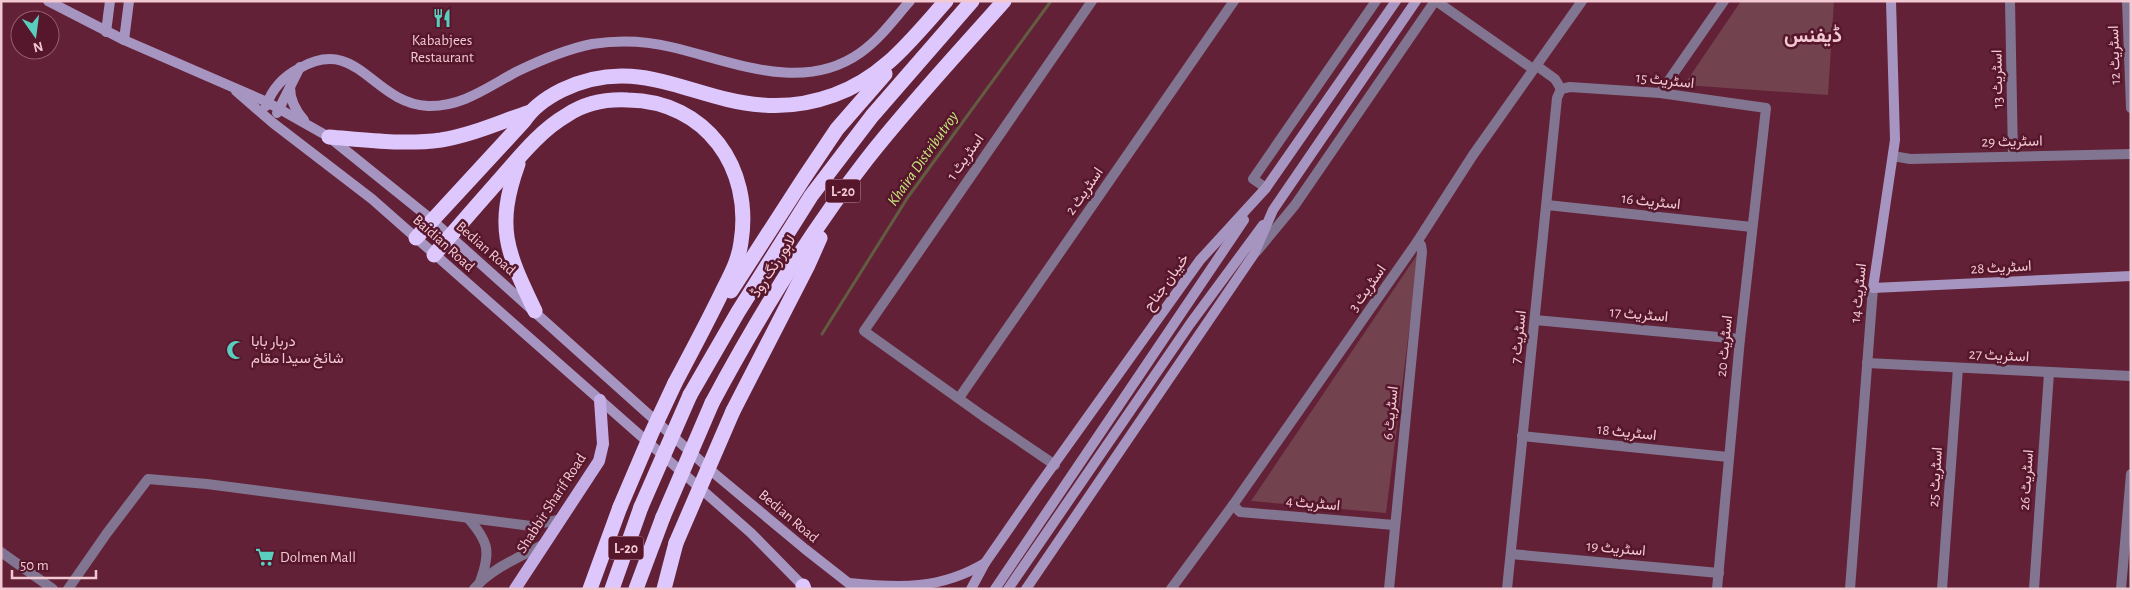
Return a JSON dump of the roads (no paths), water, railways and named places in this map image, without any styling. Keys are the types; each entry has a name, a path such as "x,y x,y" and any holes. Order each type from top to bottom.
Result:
{"highway":[{"path":"708,322 739,279 784,207 838,129 900,53 946,1"},
{"name":"لاہور رنگ روڈ","path":"612,589 641,507 690,396 738,312 812,196 872,116 972,1"},
{"name":"لاہور رنگ روڈ","path":"636,589 663,517 712,403 761,318 834,205 892,128 1004,1"},
{"path":"328,137 401,142 441,140 485,129 530,112 556,94 572,86 598,79 630,76 672,83 740,102 783,106 832,96 854,88 872,77 900,53"},
{"path":"434,255 521,155 551,125 581,107 600,102 622,100 652,101 666,105 686,114 715,139 735,171 740,187 743,222 737,261 652,432 620,507 590,589"},
{"path":"416,238 524,121 530,112"},
{"path":"521,155 510,187 506,206 506,240 514,265 535,311"},
{"path":"664,589 676,543 733,411 808,265 834,205"}],"main road":[{"name":"Bedian Road","path":"48,1 106,32 268,102 328,137 432,220 716,474 852,586"},
{"path":"106,32 110,1"},
{"path":"124,40 129,1"},
{"path":"263,114 272,92 283,80 300,67 318,59 333,58 352,64 386,91 411,103 426,106 443,105 473,96 549,57 592,44 643,42 680,49 752,70 794,73 821,70 844,62 859,54 874,42 910,1"},
{"name":"خیبان جناح","path":"972,589 986,563 1200,260 1266,188 1396,1"},
{"path":"1008,589 1190,324 1273,210 1416,1"},
{"name":"اسٹریٹ 14","path":"1872,288 1894,156 1890,1"},
{"path":"273,123 300,67"},
{"name":"Baidian Road","path":"228,84 273,123 372,198 434,255 751,534 804,588"},
{"path":"290,87 290,97 293,104 302,118 310,125"},
{"path":"995,589 1266,188"},
{"path":"1026,589 1254,254 1273,210"},
{"name":"اسٹریٹ 28","path":"1872,288 2131,276"},
{"name":"Shabbir Sharif Road","path":"515,589 599,461 603,444 600,400"},
{"path":"852,586 916,586 970,572 986,563"}],"street":[{"name":"اسٹریٹ 1","path":"959,398 864,331 1092,1"},
{"name":"اسٹریٹ 2","path":"959,398 1234,1"},
{"path":"1266,188 1253,179 1376,1"},
{"path":"1254,254 1295,205 1436,1 1555,80 1561,89"},
{"name":"اسٹریٹ 3","path":"1171,589 1233,505 1418,242 1473,155 1582,1"},
{"path":"1660,93 1724,1"},
{"name":"اسٹریٹ 13","path":"2010,1 2013,156"},
{"name":"اسٹریٹ 12","path":"2127,1 2131,108"},
{"name":"اسٹریٹ 15","path":"1561,89 1570,87 1660,93 1766,108"},
{"name":"اسٹریٹ 7","path":"1506,589 1557,98 1561,89"},
{"name":"اسٹریٹ 20","path":"1717,589 1740,339 1766,108"},
{"name":"اسٹریٹ 29","path":"1894,156 1910,159 2131,154"},
{"name":"اسٹریٹ 16","path":"1547,205 1752,227"},
{"name":"اسٹریٹ 6","path":"1389,589 1422,252 1418,242"},
{"name":"اسٹریٹ 14","path":"1850,589 1872,288"},
{"name":"اسٹریٹ 17","path":"1535,320 1740,339"},
{"name":"اسٹریٹ 27","path":"1867,363 2131,376"},
{"name":"اسٹریٹ 25","path":"1942,589 1958,368"},
{"name":"اسٹریٹ 26","path":"2034,589 2049,373"},
{"path":"959,398 1055,465"},
{"name":"اسٹریٹ 18","path":"1522,436 1728,457"},
{"path":"2121,589 2131,474"},
{"path":"68,589 107,533 148,480 207,484 530,526 561,519"},
{"name":"اسٹریٹ 4","path":"1233,505 1240,512 1394,525"},
{"path":"468,518 482,534 487,549 488,557 477,585"},
{"path":"477,585 545,543"},
{"path":"1,552 53,589"},
{"name":"اسٹریٹ 19","path":"1511,554 1719,573"}],"waterway":[{"name":"Khaira Distributroy","path":"822,334 908,197 1051,1"}],"place":[{"name":"Kababjees Restaurant","path":"442,18"},
{"name":"دربار بابا شائخ سیدا مقام","path":"236,350"},
{"name":"Dolmen Mall","path":"265,557"}],"district":[{"name":"ڈیفنس","path":"1813,35"}]}
